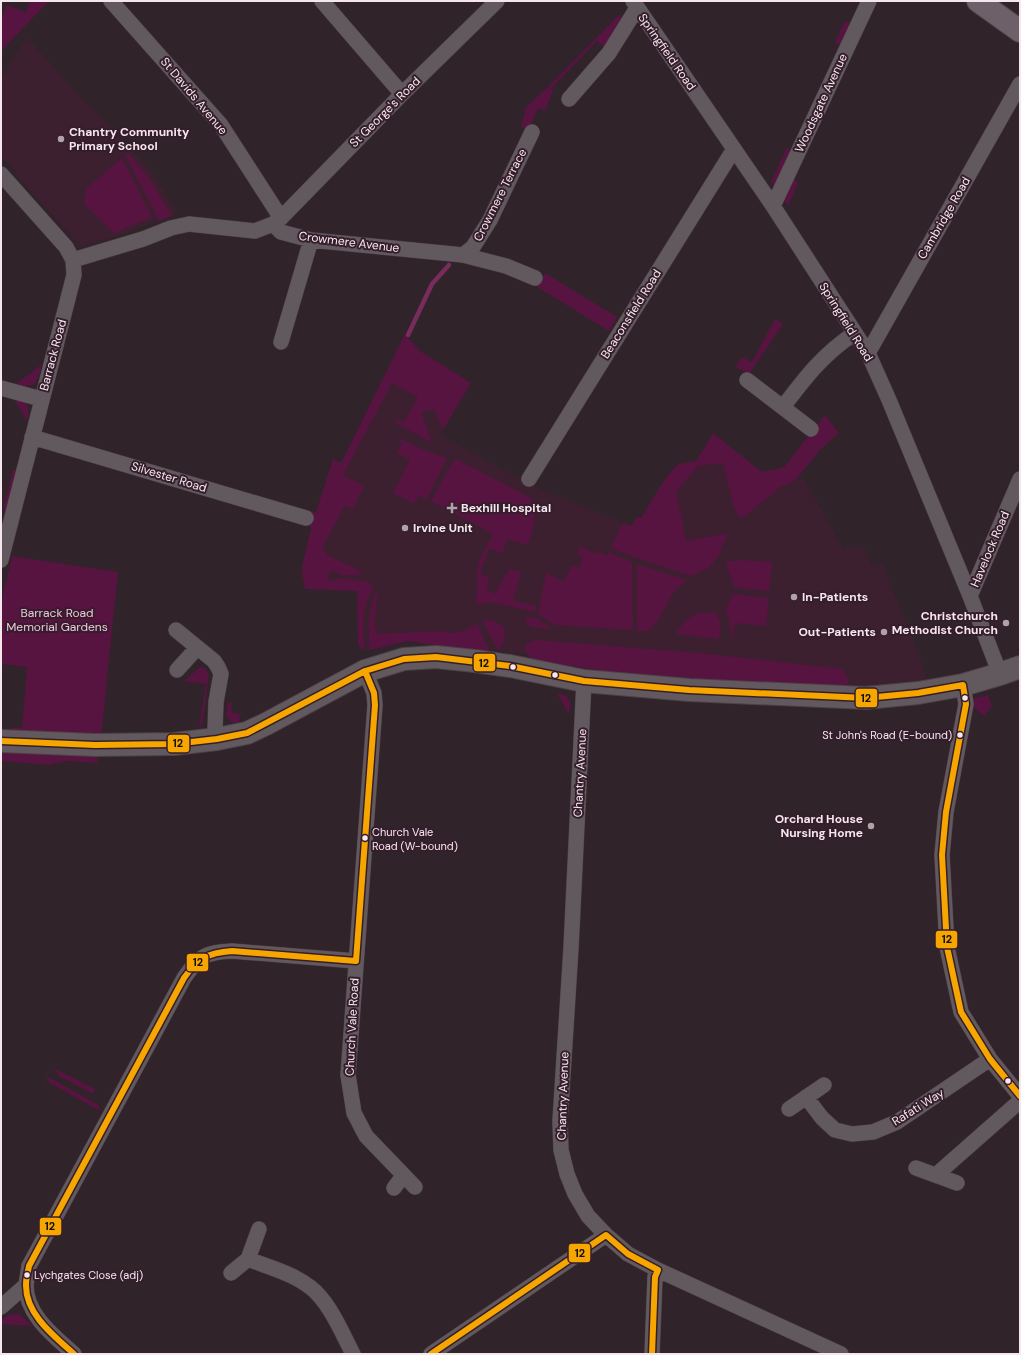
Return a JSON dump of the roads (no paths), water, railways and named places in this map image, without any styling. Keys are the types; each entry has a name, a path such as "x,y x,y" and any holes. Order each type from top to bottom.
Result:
{"main road":[{"path":"978,1 1020,31"},
{"path":"1,741 96,746 174,744 246,734 365,671 404,659 436,657 510,666 584,681 689,690 866,698 918,693 963,684 1000,674 1020,666"}],"street":[{"name":"St Davids Avenue","path":"111,1 221,125 277,221"},
{"path":"322,1 402,94"},
{"name":"St George's Road","path":"277,221 402,94 497,1"},
{"name":"Woodsgate Avenue","path":"773,206 869,1"},
{"path":"570,99 609,53 635,4"},
{"name":"Springfield Road","path":"635,4 773,206 868,353 970,596 1000,674"},
{"name":"Cambridge Road","path":"868,353 1020,84"},
{"name":"Crowmere Terrace","path":"464,254 473,247 490,220 532,132"},
{"name":"Beaconsfield Road","path":"529,479 734,149"},
{"path":"1,174 66,247 74,260 143,239 171,228 189,224 255,230 277,221"},
{"name":"Crowmere Avenue","path":"277,221 281,232 311,240 464,254 506,266 535,278"},
{"path":"281,342 311,240"},
{"name":"Barrack Road","path":"1,560 6,517 32,436 74,275 74,260"},
{"path":"783,407 809,373 829,352 855,333"},
{"path":"747,380 811,429"},
{"path":"1,388 41,399"},
{"name":"Silvester Road","path":"32,436 306,518"},
{"name":"Havelock Road","path":"970,596 1020,479"},
{"path":"176,630 218,667 220,674 216,702 215,730 217,739"},
{"path":"177,670 196,648"},
{"name":"Church Vale Road","path":"365,671 374,693 375,705 348,1075 354,1113 366,1136 399,1182 415,1187"},
{"name":"Chantry Avenue","path":"584,681 571,948 560,1121 561,1150 567,1174 588,1216 606,1235 628,1254 658,1270 840,1354"},
{"path":"963,684 966,704 946,812 942,855 947,947 962,1012 990,1059 1020,1096"},
{"path":"74,1354 45,1328 31,1307 26,1285 29,1266 192,965 204,956 216,951 356,961"},
{"name":"Rafati Way","path":"806,1097 822,1118 835,1130 852,1134 873,1132 896,1122 990,1059"},
{"path":"789,1109 824,1085"},
{"path":"936,1176 1020,1101"},
{"path":"916,1168 957,1183"},
{"path":"231,1273 248,1259 260,1229"},
{"path":"431,1354 606,1235"},
{"path":"248,1259 289,1275 310,1287 326,1305 353,1354"},
{"path":"652,1354 655,1277 658,1270"},
{"path":"1,1307 26,1285"}],"waterway":[{"path":"408,335 432,284 449,265"}],"place":[{"name":"Chantry Community Primary School","path":"61,139"},
{"name":"Bexhill Hospital","path":"452,508"},
{"name":"Irvine Unit","path":"405,528"},
{"name":"In-Patients","path":"794,597"},
{"name":"Christchurch Methodist Church","path":"1006,623"},
{"name":"Out-Patients","path":"884,632"},
{"name":"St John's Road (E-bound)","path":"960,735"},
{"name":"Orchard House Nursing Home","path":"871,826"},
{"name":"Church Vale Road (W-bound)","path":"365,838"},
{"name":"Lychgates Close (adj)","path":"27,1275"}],"park label":[{"name":"Barrack Road Memorial Gardens","path":"57,620"}]}
